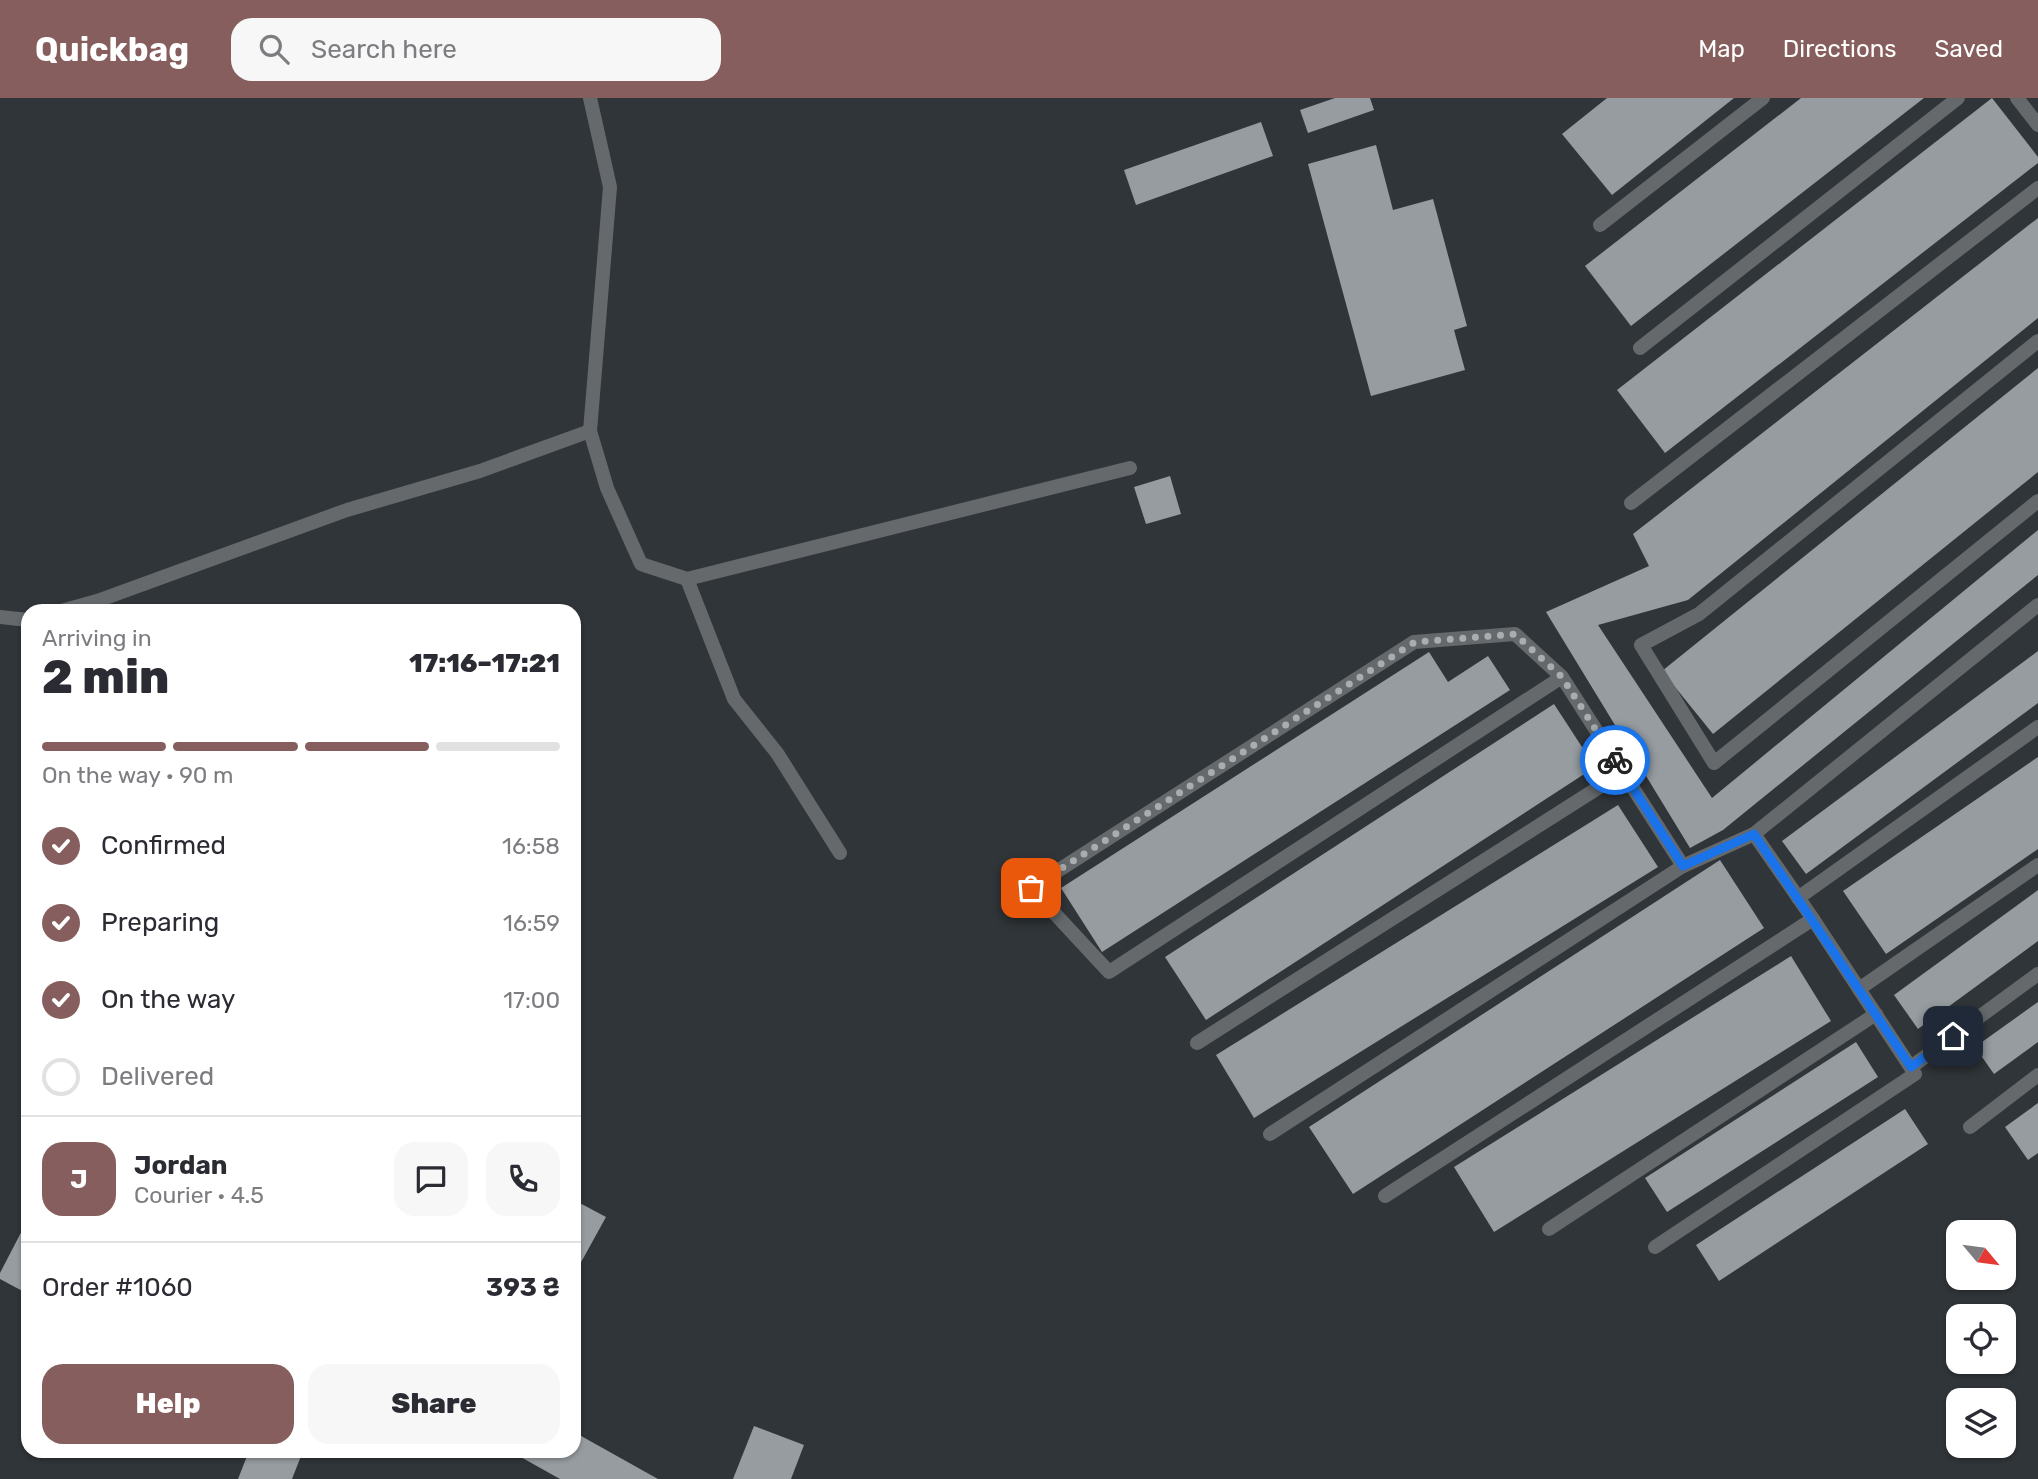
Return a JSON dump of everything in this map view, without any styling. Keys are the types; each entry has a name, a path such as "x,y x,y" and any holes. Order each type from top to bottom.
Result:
{"lane":[{"path":"590,98 610,187 590,430 607,488 641,564 687,579 1130,468"},
{"path":"1600,225 1763,98"},
{"path":"1640,348 1958,98"},
{"path":"2017,98 2038,125"},
{"path":"1631,503 2038,188"},
{"path":"2038,341 1699,614 1641,645 1714,764 2038,501"},
{"path":"86,604 347,510 480,471 590,430"},
{"path":"687,579 734,699 777,752 840,853"},
{"path":"1269,1134 1683,866 1754,834 2038,605"},
{"path":"0,617 21,619"},
{"path":"1562,677 1109,972 1031,888 1415,642 1515,634 1562,677 1683,866"},
{"path":"1798,898 2038,727"},
{"path":"1197,1044 1623,772"},
{"path":"1655,1247 1914,1074 1754,834"},
{"path":"1859,989 2038,865"},
{"path":"1385,1196 1813,919"},
{"path":"1911,1067 2038,974"},
{"path":"1549,1229 1876,1014"},
{"path":"1970,1127 2038,1075"}],"building":[{"path":"1335,98 1370,98 1374,110 1308,133 1300,110"},
{"path":"1607,98 1734,98 1612,195 1562,134"},
{"path":"1801,98 1924,98 1631,326 1585,266"},
{"path":"1992,98 2038,157 2038,163 1665,453 1617,390"},
{"path":"1261,122 1273,156 1136,205 1124,170"},
{"path":"1376,145 1393,210 1433,199 1467,326 1454,330 1465,370 1371,396 1308,164"},
{"path":"2038,218 2038,318 1688,600 1598,625 1712,798 2038,530 2038,575 1723,830 1690,848 1546,612 1649,566 1633,534"},
{"path":"2038,368 2038,472 1713,734 1662,671"},
{"path":"1170,476 1181,514 1146,524 1134,487"},
{"path":"2038,651 2038,703 1806,874 1782,841"},
{"path":"1429,652 1448,682 1488,656 1510,690 1102,952 1061,888"},
{"path":"1554,704 1595,767 1206,1020 1165,957"},
{"path":"2038,757 2038,849 1886,954 1843,891"},
{"path":"1618,805 1658,867 1254,1118 1216,1055"},
{"path":"1720,860 1764,928 1353,1194 1309,1127"},
{"path":"2038,890 2038,941 1918,1029 1894,995"},
{"path":"1791,956 1831,1021 1494,1232 1454,1167"},
{"path":"2038,1002 2038,1042 1994,1074 1975,1047"},
{"path":"1856,1042 1878,1077 1667,1212 1645,1178"},
{"path":"2038,1103 2038,1153 2028,1160 2005,1127"},
{"path":"1905,1109 1928,1144 1719,1281 1696,1245"},
{"path":"581,1204 606,1217 581,1262"},
{"path":"21,1232 21,1290 0,1279 0,1273"},
{"path":"754,1426 804,1445 791,1479 733,1479"},
{"path":"581,1436 658,1479 560,1479 522,1458 581,1458"},
{"path":"246,1458 300,1458 292,1479 238,1479"}],"way so far":[{"path":"1031,888 1415,642 1515,634 1562,677 1615,760"}],"route":[{"path":"1615,760 1683,866 1754,834 1911,1067 1953,1036"}]}
